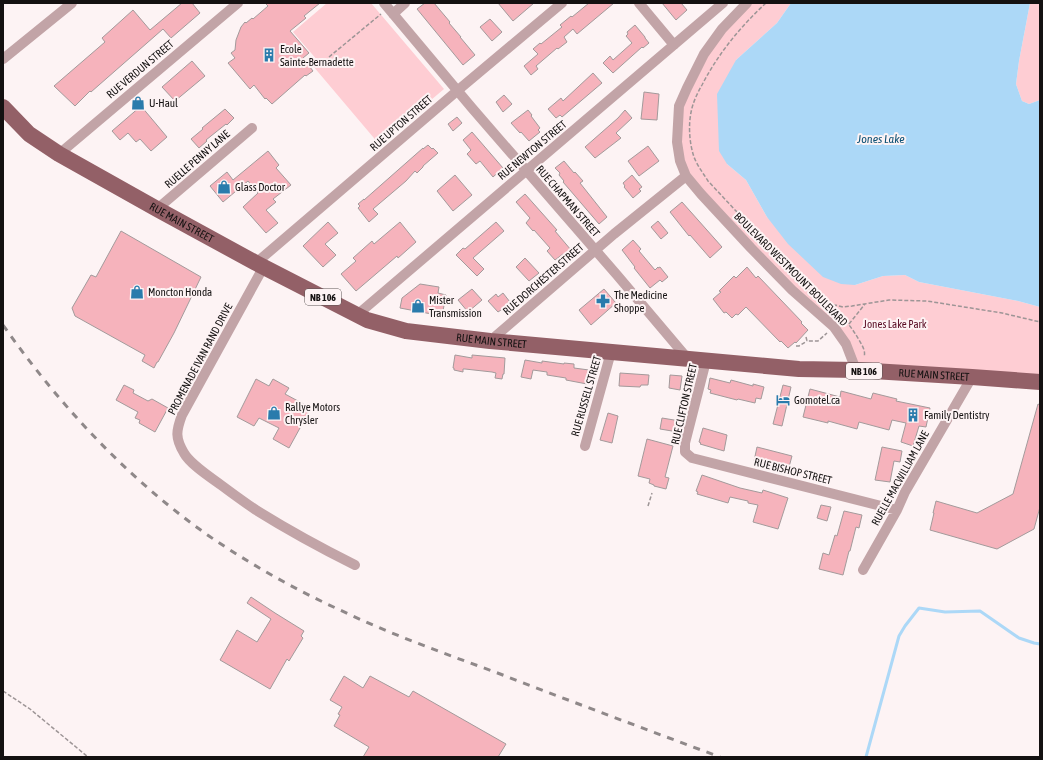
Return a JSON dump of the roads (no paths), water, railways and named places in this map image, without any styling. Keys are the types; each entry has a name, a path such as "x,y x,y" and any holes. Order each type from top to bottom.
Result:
{"main road":[{"name":"RUE MAIN STREET","path":"3,107 29,134 59,154 157,209 260,265 357,315 368,320 406,331 490,341 799,369 856,370 1040,382"}],"street":[{"path":"3,59 72,3"},
{"name":"RUE VERDUN STREET","path":"59,154 238,3"},
{"path":"389,8 405,3"},
{"name":"RUE UPTON STREET","path":"260,265 457,91 562,3"},
{"path":"639,3 674,45"},
{"name":"RUE NEWTON STREET","path":"357,315 723,3"},
{"name":"BOULEVARD WESTMOUNT BOULEVARD","path":"747,3 722,29 704,54 686,88 679,106 677,142 680,161 686,176 751,248 792,290 834,326 846,344 856,370"},
{"name":"RUE CHAPMAN STREET","path":"389,8 457,91 618,275 688,359"},
{"name":"RUELLE PENNY LANE","path":"157,209 252,128"},
{"name":"RUE DORCHESTER STREET","path":"490,341 595,250 686,176"},
{"name":"PROMENADE IVAN RAND DRIVE","path":"260,265 182,415 177,432 179,442 184,454 192,462 254,509 308,541 355,565"},
{"name":"RUE RUSSELL STREET","path":"585,446 611,352"},
{"name":"RUE CLIFTON STREET","path":"685,452 685,443 706,361"},
{"name":"RUELLE MACWILLIAM LANE","path":"862,570 897,510 905,492 972,377"},
{"name":"RUE BISHOP STREET","path":"685,452 692,458 897,510"}],"water":[{"name":"Jones Lake","path":"791,3 1030,3 1016,84 1022,101 1029,104 1040,100 1040,307 1018,301 919,282 905,275 883,276 855,285 841,284 823,277 788,244 767,217 746,180 727,164 719,151 717,94 736,60 777,23"}],"waterway":[{"path":"866,757 899,636 919,608 945,612 980,611 1019,638 1040,644"}],"railway":[{"path":"3,325 48,384 97,440 123,466 179,514 209,536 256,566 323,602 397,635 720,757"}],"place":[{"name":"Ecole Sainte-Bernadette","path":"269,55"},
{"name":"U-Haul","path":"138,103"},
{"name":"Glass Doctor","path":"224,187"},
{"name":"Moncton Honda","path":"137,292"},
{"name":"The Medicine Shoppe","path":"603,301"},
{"name":"Mister Transmission","path":"418,306"},
{"name":"Gomotel.ca","path":"783,400"},
{"name":"Rallye Motors Chrysler","path":"274,413"},
{"name":"Family Dentistry","path":"913,415"}],"park label":[{"name":"Jones Lake Park","path":"895,324"}]}
